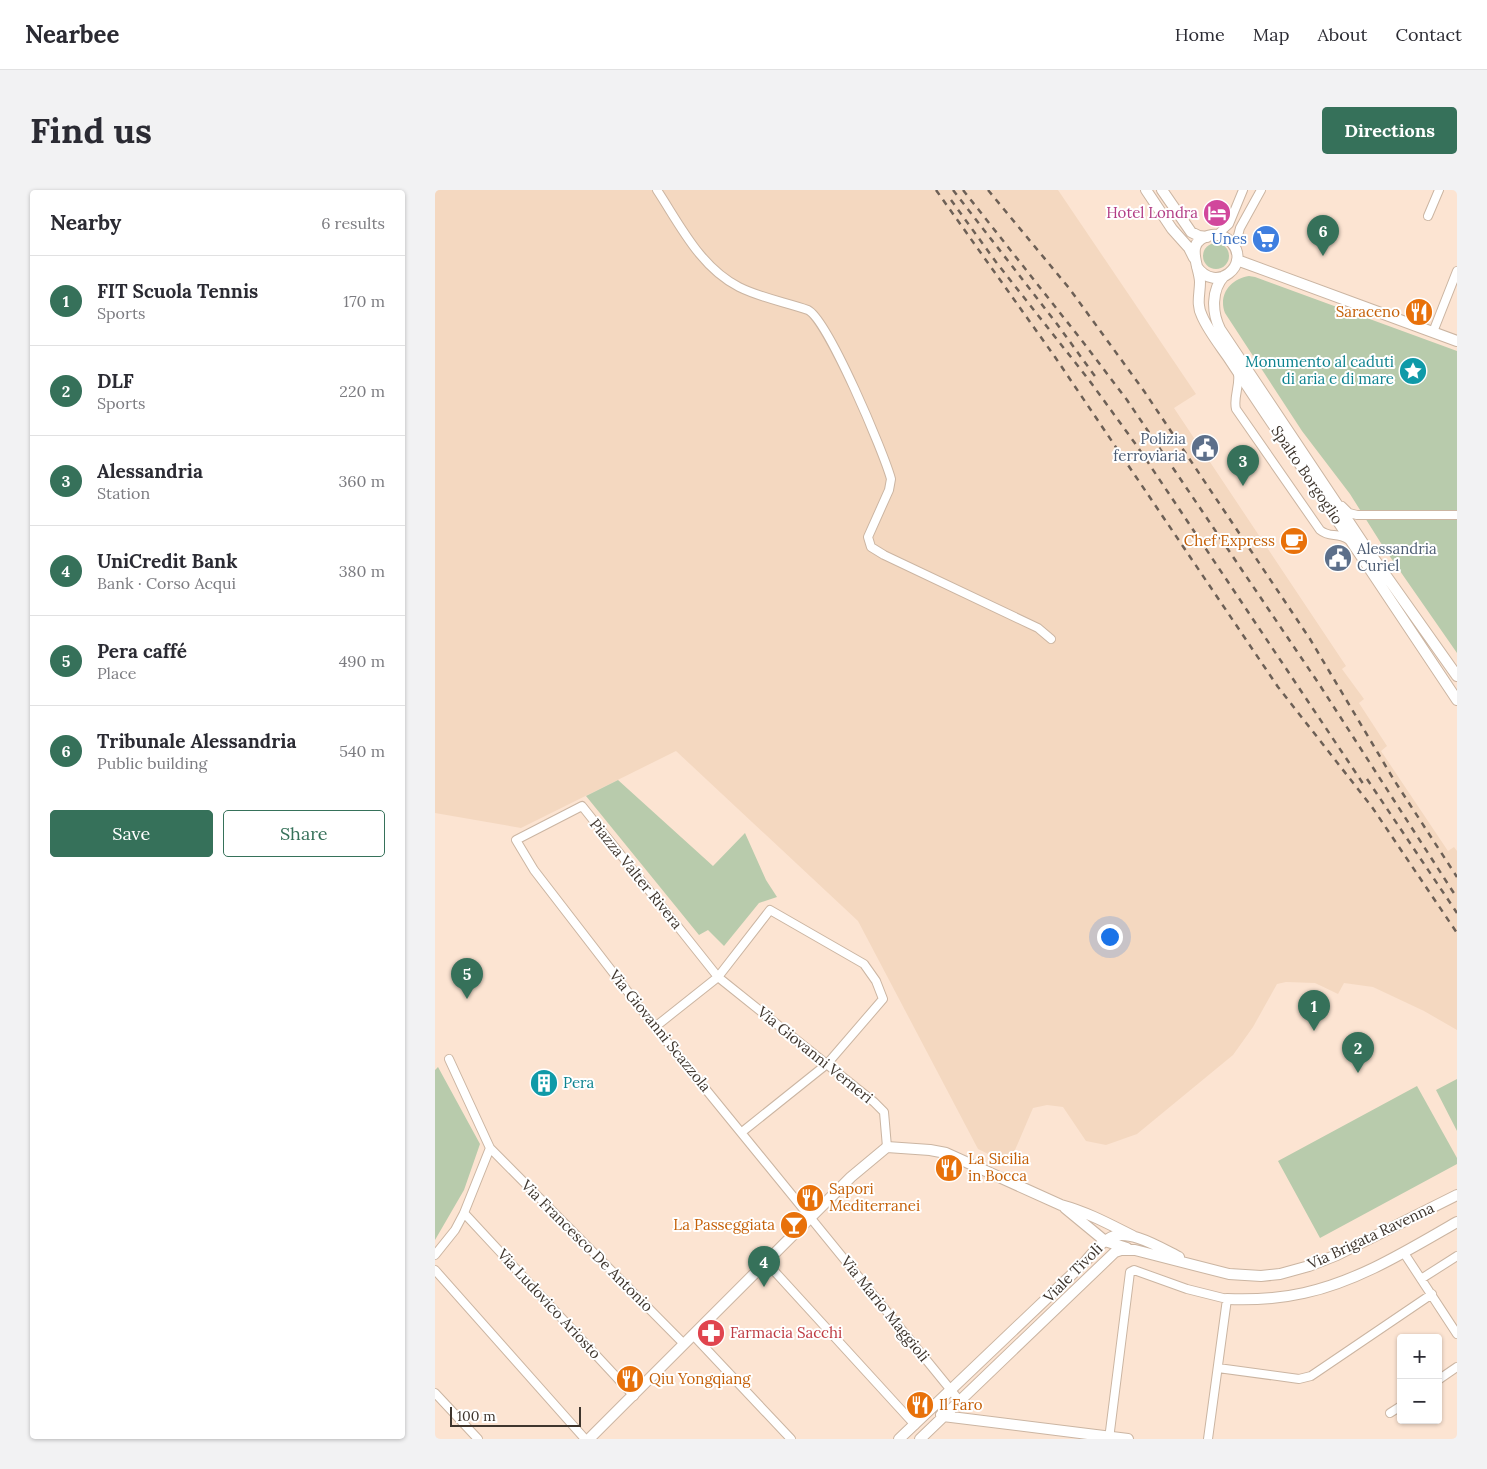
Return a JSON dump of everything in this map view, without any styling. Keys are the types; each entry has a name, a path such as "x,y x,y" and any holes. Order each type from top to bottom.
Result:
{"main road":[{"path":"1146,190 1172,229 1189,248 1195,263 1203,274 1211,278 1224,276 1233,270 1237,260 1235,247 1226,238 1199,236 1191,232 1162,190"},
{"path":"1195,263 1196,246 1212,236"},
{"path":"1237,260 1457,341"},
{"name":"Spalto Borgoglio","path":"1195,263 1200,282 1198,300 1202,316 1244,383 1457,700"},
{"name":"Spalto Borgoglio","path":"1224,276 1215,294 1214,310 1216,322 1326,488 1457,676"},
{"path":"589,1439 851,1177 887,1147 930,1150 967,1162 1061,1205 1079,1210 1195,1265"},
{"name":"Via Brigata Ravenna","path":"1195,1265 1217,1272 1250,1276 1271,1275 1298,1270 1337,1255 1457,1195"},
{"path":"1061,1205 1105,1241 1117,1246 1195,1265"},
{"path":"1227,1299 1268,1299 1303,1294 1355,1275 1403,1253 1457,1222"},
{"path":"1085,1262 1092,1253 1095,1242 1093,1235 1086,1226"},
{"name":"Viale Tivoli","path":"899,1439 1105,1241 1117,1235 1133,1236"},
{"name":"Viale Tivoli","path":"919,1439 1112,1256 1121,1250 1131,1249"},
{"path":"933,1408 943,1416 1128,1439"}],"street":[{"path":"657,190 711,268 738,286 756,294 808,310 820,322 838,354 891,479 889,490 868,537 871,547 1038,628 1051,639"},
{"path":"1212,236 1229,224 1243,190"},
{"path":"1235,247 1240,228 1261,190"},
{"path":"1428,216 1439,190"},
{"path":"1433,332 1457,272"},
{"path":"1238,372 1236,409 1320,530 1328,535 1340,535 1351,541"},
{"path":"1237,394 1244,383 1252,383 1260,390"},
{"path":"1326,488 1344,509 1353,514 1457,515"},
{"name":"Piazza Valter Rivera","path":"516,840 582,806 718,977"},
{"name":"Via Giovanni Scazzola","path":"516,840 534,870 655,1027 810,1218"},
{"path":"655,1027 718,977 770,910 865,964 877,981 883,999 827,1064 742,1132"},
{"name":"Via Giovanni Verneri","path":"718,977 884,1112 887,1147"},
{"name":"Via Francesco De Antonio","path":"449,1059 490,1148 684,1344"},
{"path":"435,1255 455,1230 464,1213 490,1148"},
{"name":"Via Ludovico Ariosto","path":"464,1213 634,1396"},
{"name":"Via Mario Maggioli","path":"810,1218 959,1400"},
{"path":"1403,1253 1457,1334"},
{"path":"1421,1279 1457,1256"},
{"path":"766,1262 915,1425"},
{"path":"435,1270 585,1439"},
{"path":"1109,1438 1130,1274 1133,1270 1187,1289 1227,1299 1208,1439"},
{"path":"1218,1368 1299,1379 1311,1376 1432,1294"},
{"path":"693,1335 791,1439"},
{"path":"1439,1379 1457,1367"},
{"path":"435,1393 478,1439"},
{"path":"1390,1413 1397,1409"}],"shaded area":[{"path":"435,190 1058,190 1196,394 1174,408 1346,666 1342,669 1364,699 1359,703 1387,746 1381,751 1448,851 1454,847 1457,851 1457,1030 1424,1011 1373,987 1344,983 1338,994 1315,983 1286,982 1277,984 1253,1027 1233,1055 1137,1134 1106,1145 1086,1141 1063,1107 1047,1105 1033,1108 1009,1164 978,1149 858,921 676,751 521,828 435,813"}],"green space":[{"path":"1216,243 1225,247 1229,256 1225,265 1216,269 1207,265 1203,256 1207,247"},
{"path":"1249,276 1457,351 1457,653 1384,548 1350,494 1302,431 1225,313 1223,300 1227,289 1236,281"},
{"path":"618,780 713,866 745,833 766,880 777,897 759,903 724,946 708,930 699,935 586,796"},
{"path":"438,1067 480,1144 464,1190 435,1240 435,1070"},
{"path":"1457,1079 1457,1131 1436,1090"},
{"path":"1417,1086 1457,1158 1457,1164 1320,1238 1278,1161"}],"railway":[{"path":"936,190 1055,357 1278,687 1372,807 1457,933"},
{"path":"953,190 1057,324 1097,379"},
{"path":"963,190 1127,400 1319,684 1457,898"},
{"path":"988,190 1069,288 1144,391 1310,639 1394,780 1457,877"},
{"path":"951,200 996,262 1089,380 1137,446 1366,788"},
{"path":"1367,779 1457,913"}],"place":[{"name":"Hotel Londra","path":"1217,213"},
{"name":"Unes","path":"1266,239"},
{"name":"Tribunale Alessandria","path":"1323,256"},
{"name":"Saraceno","path":"1419,312"},
{"name":"Monumento al caduti di aria e di mare","path":"1413,371"},
{"name":"Polizia ferroviaria","path":"1205,448"},
{"name":"Alessandria","path":"1243,486"},
{"name":"Chef Express","path":"1294,541"},
{"name":"Alessandria Curiel","path":"1338,558"},
{"name":"Pera caffé","path":"467,999"},
{"name":"FIT Scuola Tennis","path":"1314,1031"},
{"name":"DLF","path":"1358,1073"},
{"name":"Pera","path":"544,1083"},
{"name":"La Sicilia in Bocca","path":"949,1168"},
{"name":"Sapori Mediterranei","path":"810,1198"},
{"name":"La Passeggiata","path":"794,1225"},
{"name":"UniCredit Bank","path":"764,1287"},
{"name":"Farmacia Sacchi","path":"711,1333"},
{"name":"Qiu Yongqiang","path":"630,1379"},
{"name":"Il Faro","path":"920,1405"}]}
